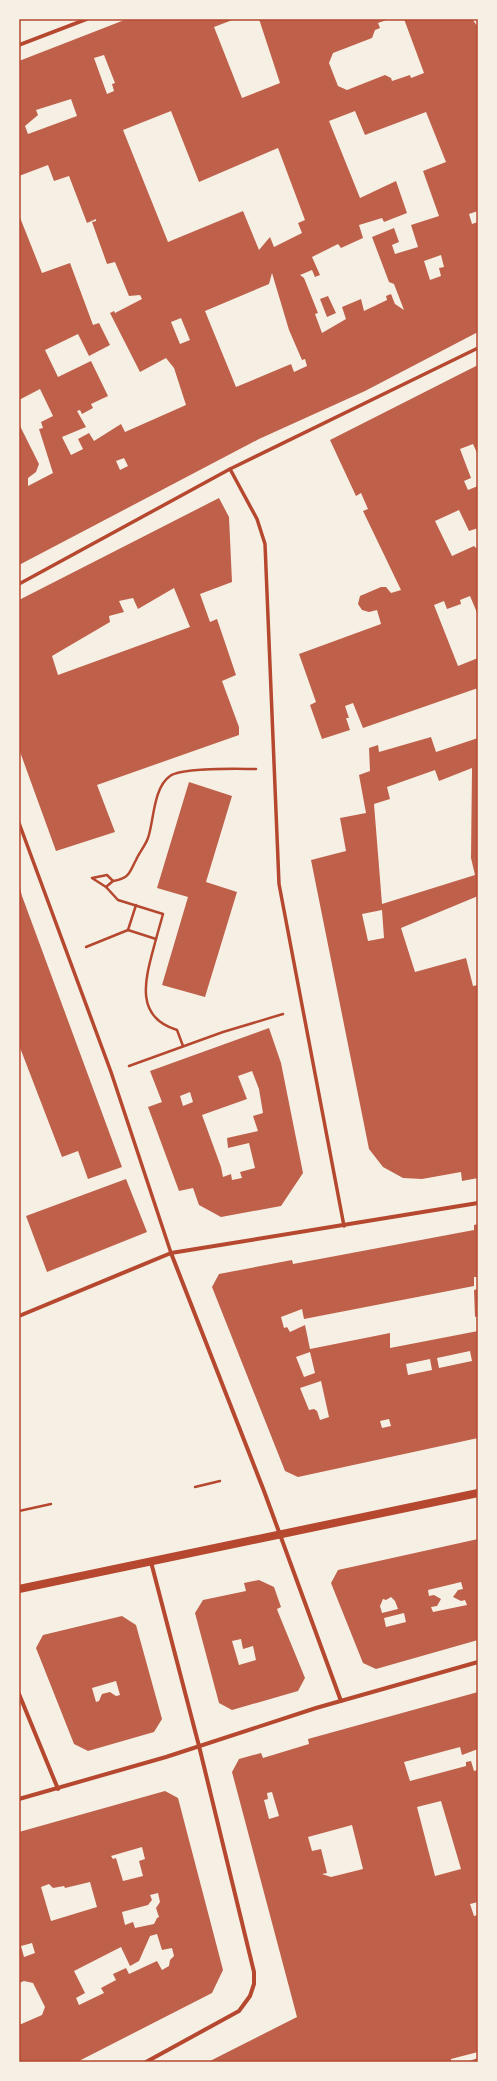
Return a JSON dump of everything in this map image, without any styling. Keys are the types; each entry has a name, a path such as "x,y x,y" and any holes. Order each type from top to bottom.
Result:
{"main road":[{"path":"19,1589 478,1493"}],"street":[{"path":"19,45 87,19"},
{"path":"19,584 230,469 478,348"},
{"path":"230,469 257,519 265,544 279,884 344,1226"},
{"path":"19,823 111,1072 171,1253 341,1701"},
{"path":"19,1316 171,1253 478,1203"},
{"path":"146,2062 239,2011 250,1996 254,1984 254,1972 199,1746 151,1562"},
{"path":"19,1799 199,1746 341,1701 478,1662"},
{"path":"19,1694 58,1788"}],"path":[{"path":"106,887 113,881 122,880 130,874 148,839 154,804 159,792 170,776 192,771 274,768"},
{"path":"113,881 107,875 92,878 106,887 118,900 163,914 146,974 145,987 147,1004 152,1016 165,1026 177,1030 183,1046"},
{"path":"128,930 136,905"},
{"path":"67,953 128,930 156,938"},
{"path":"111,1072 183,1046 284,1014"},
{"path":"196,1486 220,1481"},
{"path":"19,1511 51,1504"}],"building":[{"path":"127,19 235,19 214,27 242,98 280,83 259,19 389,19 378,23 380,28 375,30 372,38 333,53 329,63 338,86 347,90 385,75 391,78 392,81 410,75 411,78 424,73 404,19 472,19 478,27 478,211 469,214 472,224 478,222 478,332 365,391 259,439 19,565 19,424 39,464 36,472 28,478 28,486 53,473 39,429 43,428 41,422 53,416 40,389 19,400 19,215 42,273 70,263 93,325 99,323 110,345 89,356 78,334 45,350 58,377 91,361 108,396 91,404 93,408 82,414 80,410 77,411 86,427 62,437 71,455 83,449 78,439 89,433 94,441 121,424 125,432 186,405 174,368 166,358 140,372 110,313 114,311 115,313 142,299 140,295 129,296 115,262 107,264 92,222 96,221 96,219 87,223 69,176 54,181 48,165 19,176 19,61","holes":["104,55 115,83 112,84 114,91 107,94 94,58","71,99 77,116 28,134 25,126 38,115 36,110","171,111 199,182 278,148 305,220 298,223 302,233 274,247 270,237 259,250 243,211 168,242 123,130","355,111 365,135 426,112 446,162 423,171 439,216 411,225 418,247 395,254 392,245 399,242 394,228 372,237 389,282 394,284 404,310 395,304 391,294 386,296 387,300 364,311 361,299 342,307 346,319 322,333 315,314 318,313 304,278 300,275 312,270 315,277 320,275 312,257 338,244 341,248 363,238 359,225 382,218 384,222 407,213 396,181 360,198 329,121","441,255 444,267 439,268 441,276 430,280 424,261","272,273 289,330 302,360 305,359 307,366 294,372 291,364 236,387 205,311 269,284","181,318 190,340 180,344 171,322","124,458 128,466 120,470 116,461"]},
{"path":"328,296 336,313 327,317 320,299"},
{"path":"478,365 478,455 473,444 460,449 471,478 464,481 468,490 478,486 478,528 469,531 459,510 435,521 452,556 474,546 476,548 478,547 478,615 470,596 460,600 461,604 447,609 444,601 434,605 458,666 478,658 478,688 363,728 353,703 345,706 349,718 346,718 350,730 322,739 310,705 316,702 299,654 381,624 377,610 369,612 362,610 358,604 360,596 381,587 386,587 391,593 401,590 363,511 368,509 361,493 356,496 330,440"},
{"path":"219,498 229,517 232,582 200,594 210,622 217,619 236,675 222,681 239,727 239,735 97,785 115,832 56,851 19,749 19,600","holes":["174,588 190,627 58,675 52,656 110,622 109,616 124,612 119,601 133,598 138,609"]},
{"path":"431,737 436,752 478,738 478,896 401,928 415,972 466,958 473,986 478,985 478,1178 462,1181 461,1172 422,1179 403,1178 383,1167 369,1149 311,860 346,851 340,818 366,813 359,775 370,771 369,748 378,745 379,752","holes":["472,768 471,858 475,875 382,904 374,804 390,799 387,787 435,770 439,781","382,910 384,938 368,941 362,914"]},
{"path":"189,782 232,796 206,882 237,892 205,997 162,985 188,897 157,888"},
{"path":"19,884 22,896 122,1167 88,1179 78,1151 62,1157 19,1045"},
{"path":"269,1028 281,1063 303,1173 281,1206 221,1217 199,1205 193,1188 179,1191 148,1107 162,1102 150,1071","holes":["252,1071 259,1089 263,1113 253,1116 258,1131 227,1138 228,1148 249,1143 255,1168 240,1172 242,1178 232,1180 231,1174 223,1177 221,1167 202,1115 247,1099 238,1076","190,1092 193,1102 183,1106 180,1096"]},
{"path":"126,1179 147,1232 47,1272 26,1216"},
{"path":"478,1224 478,1277 474,1277 474,1286 304,1319 302,1309 281,1317 284,1328 287,1327 290,1332 305,1325 310,1349 390,1333 390,1348 478,1331 478,1438 298,1477 285,1471 212,1287 219,1274 292,1260 293,1264 474,1230 474,1225","holes":["470,1351 472,1361 439,1368 437,1358","310,1352 315,1373 304,1377 296,1357","430,1359 432,1370 408,1375 406,1364","321,1381 329,1417 320,1420 317,1411 314,1409 309,1410 300,1388","389,1419 391,1426 382,1428 380,1421"]},
{"path":"478,1289 478,1316 475,1317 474,1290"},
{"path":"478,1539 478,1640 376,1669 363,1663 331,1583 338,1570","holes":["461,1582 463,1589 458,1590 453,1597 461,1601 465,1600 467,1605 433,1612 431,1607 437,1606 441,1599 434,1595 429,1596 428,1590","391,1597 395,1601 398,1609 382,1613 380,1606 383,1599 386,1600","404,1613 406,1622 386,1627 384,1618"]},
{"path":"259,1580 274,1587 281,1607 277,1609 278,1612 305,1678 298,1691 232,1710 219,1703 195,1613 203,1600 246,1591 244,1583","holes":["241,1639 243,1649 253,1646 256,1660 239,1665 232,1641"]},
{"path":"122,1616 136,1625 162,1719 154,1732 88,1751 74,1744 36,1648 43,1635","holes":["116,1681 120,1695 116,1696 110,1692 102,1694 99,1701 96,1702 92,1688"]},
{"path":"478,1692 478,1749 462,1755 460,1747 404,1762 410,1781 466,1766 466,1762 471,1761 474,1771 478,1770 478,1902 470,1904 474,1916 478,1915 478,2052 451,2059 451,2062 208,2062 297,2017 232,1772 239,1759 261,1753 263,1758 309,1744 308,1739","holes":["272,1792 279,1816 269,1819 264,1800 268,1799 267,1793","441,1801 461,1869 435,1876 417,1807","352,1825 363,1869 331,1877 322,1874 327,1873 321,1849 312,1851 308,1837"]},
{"path":"165,1791 178,1798 223,1970 212,1993 77,2062 19,2062 19,2025 42,2015 45,2007 33,1983 24,1981 19,1983 19,1832","holes":["142,1847 145,1859 139,1861 143,1876 123,1881 116,1858 113,1859 111,1856","90,1882 97,1907 51,1921 41,1887 49,1884 53,1888 64,1886 65,1888","158,1893 160,1902 156,1908 159,1917 154,1924 135,1928 133,1922 125,1925 122,1912 148,1905 152,1900 150,1895","157,1934 162,1950 172,1948 174,1956 170,1960 169,1966 162,1970 157,1961 129,1974 126,1968 113,1974 116,1980 101,1988 104,1993 79,2005 76,1998 85,1993 74,1971 121,1947 130,1966 139,1961 150,1936","32,1943 35,1953 24,1957 21,1946"]},
{"path":"478,2058 478,2062 466,2062"}]}
